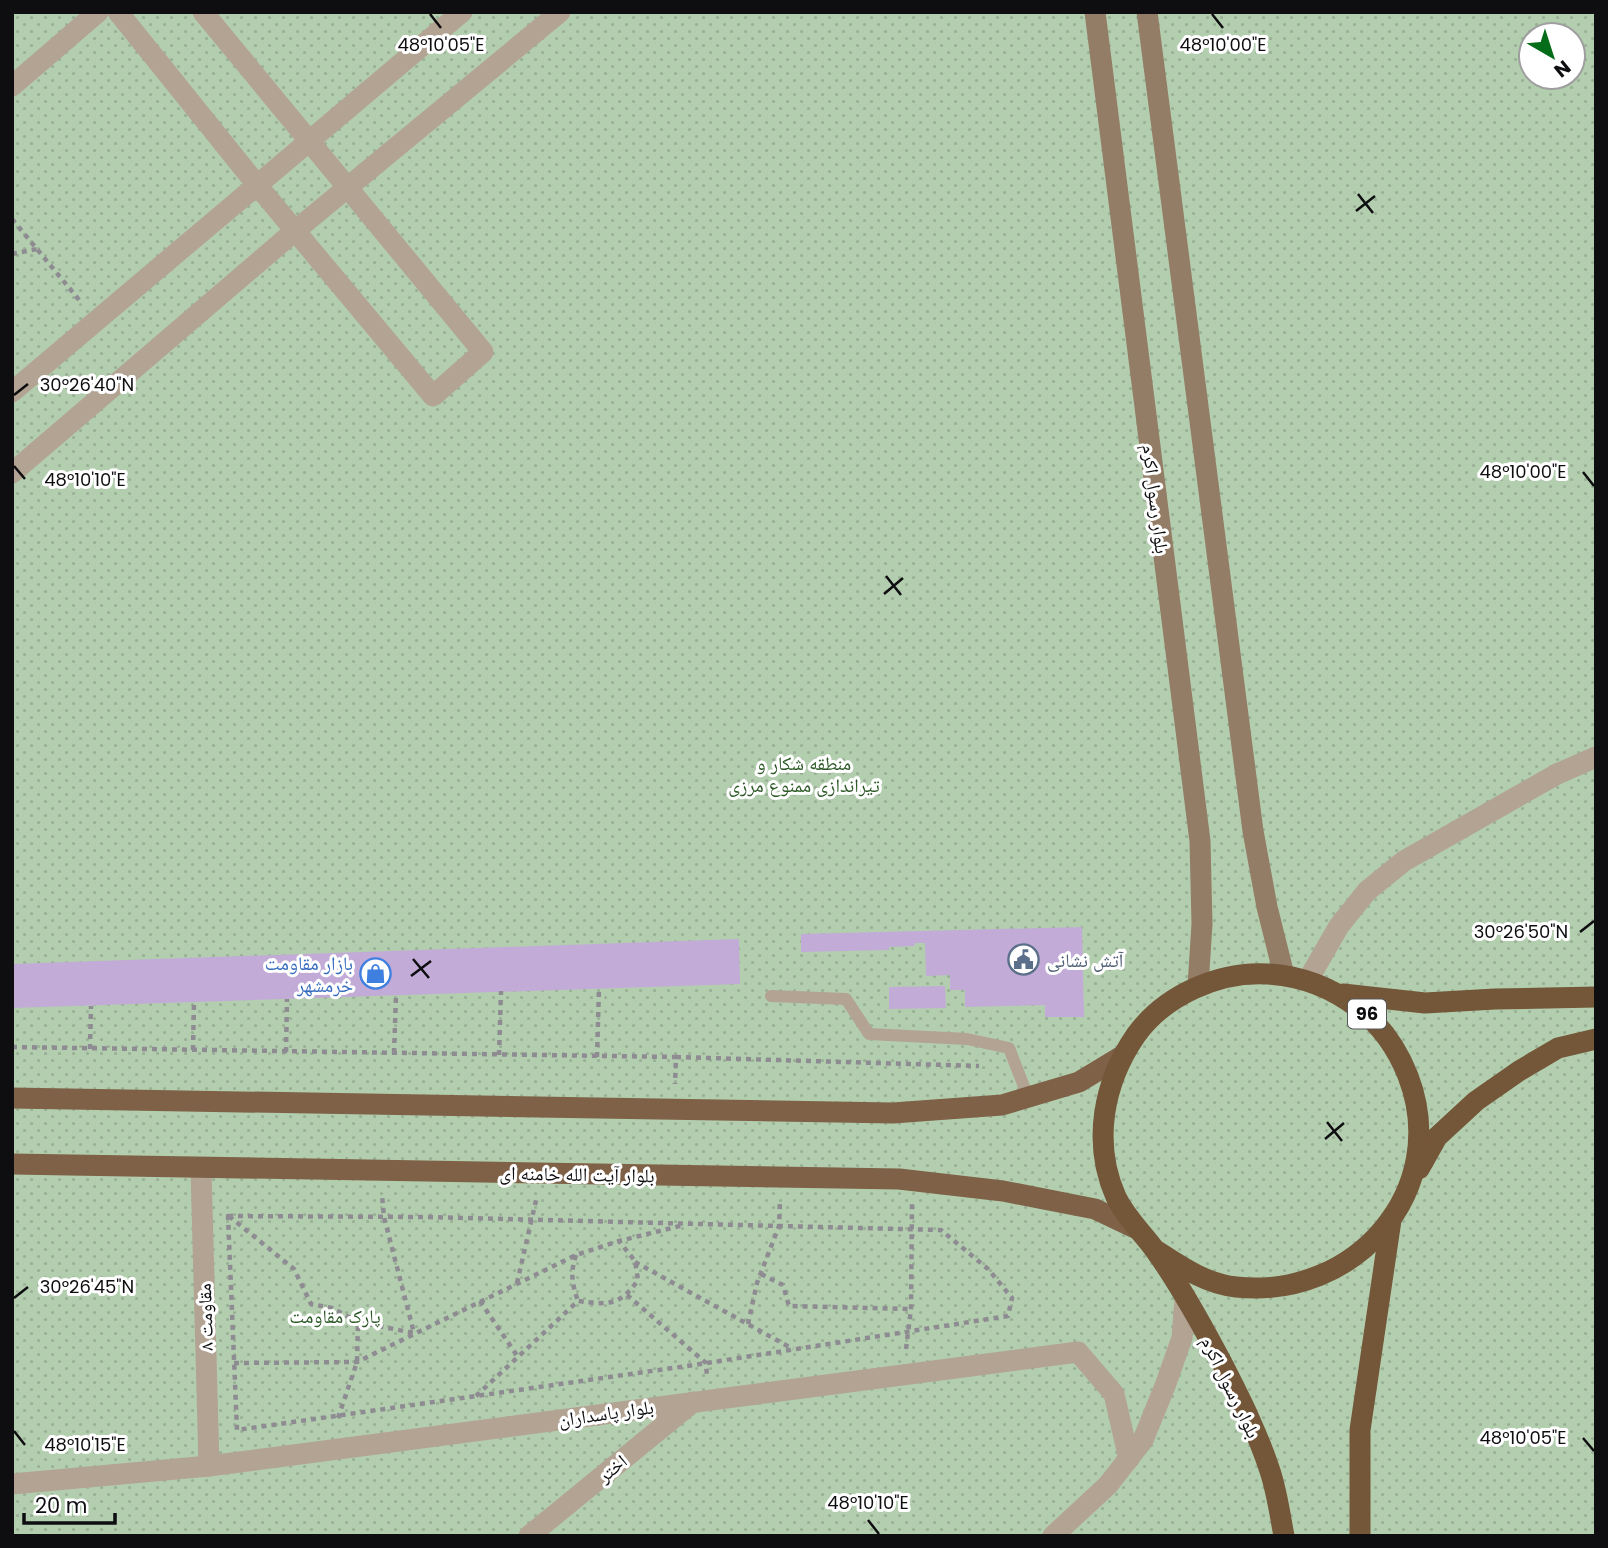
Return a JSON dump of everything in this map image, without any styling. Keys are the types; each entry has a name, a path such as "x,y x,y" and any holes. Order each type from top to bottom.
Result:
{"highway":[{"name":"96","path":"1410,1182 1419,1139 1415,1096 1400,1055 1374,1019 1339,993 1308,980 1284,975 1245,974 1198,986 1168,1003 1142,1027 1122,1056 1108,1089 1102,1125 1105,1162 1116,1197 1135,1228 1154,1249 1191,1273 1234,1287 1278,1288 1322,1277 1360,1254 1391,1220 1437,1137 1476,1101 1519,1070 1558,1048 1596,1039"},
{"name":"96","path":"1339,993 1425,1003 1596,998"},
{"name":"96","path":"1360,1536 1360,1430 1391,1220"},
{"name":"بلوار رسول اکرم","path":"1154,1249 1222,1362 1252,1424 1271,1475 1284,1536"}],"main road":[{"name":"بلوار رسول اکرم","path":"1095,12 1200,841 1202,924 1198,986"},
{"path":"1147,12 1253,831 1267,907 1284,975"},
{"path":"12,1098 893,1113 1002,1105 1079,1082 1122,1056"},
{"name":"بلوار آیت الله خامنه ای","path":"12,1164 913,1181 1003,1191 1095,1209 1135,1228"}],"street":[{"path":"12,86 98,12"},
{"path":"118,12 257,185 433,396 483,352 203,12"},
{"path":"12,392 461,12"},
{"path":"12,473 296,230 561,12"},
{"path":"1308,980 1339,926 1367,891 1404,861 1557,774 1596,757"},
{"name":"مقاومت ۸","path":"201,1169 209,1466"},
{"path":"1053,1536 1108,1485 1143,1440 1166,1386 1182,1338 1185,1298"},
{"name":"بلوار پاسداران","path":"12,1484 209,1466 1078,1352 1114,1394 1129,1459"},
{"name":"اختر","path":"529,1536 701,1400"}],"lane":[{"path":"772,996 845,999 869,1034 967,1040 1009,1048 1028,1097"}],"path":[{"path":"12,219 96,321"},
{"path":"12,254 37,249"},
{"path":"597,1056 599,988"},
{"path":"499,1055 501,991"},
{"path":"394,1053 396,995"},
{"path":"286,1052 287,999"},
{"path":"193,1050 194,1002"},
{"path":"90,1049 91,1006"},
{"path":"12,1047 597,1056 1016,1067"},
{"path":"675,1109 676,1058"},
{"path":"379,1171 384,1217 415,1334"},
{"path":"517,1284 542,1174"},
{"path":"748,1324 761,1274 779,1226 781,1177"},
{"path":"905,1374 911,1309 913,1181"},
{"path":"228,1216 294,1269 311,1304 332,1308 358,1322 415,1334"},
{"path":"203,1217 228,1216 384,1217 941,1230 988,1269 1012,1298 1008,1316 795,1350 237,1430 228,1216"},
{"path":"234,1363 357,1362 576,1255 619,1241 690,1224"},
{"path":"619,1241 635,1261 795,1350"},
{"path":"576,1255 571,1284 578,1301"},
{"path":"578,1301 602,1305 627,1295 638,1280 635,1261"},
{"path":"761,1274 783,1285 789,1306 911,1309"},
{"path":"627,1295 706,1363"},
{"path":"480,1301 518,1357"},
{"path":"475,1396 578,1301"},
{"path":"332,1449 339,1416 357,1362 358,1322"},
{"path":"701,1400 706,1363"}],"green space":[{"name":"منطقه شکار و تیراندازی ممنوع مرزی","path":"12,12 1596,12 1596,1536 12,1536"}],"building":[{"name":"آتش نشانی","path":"1082,927 1084,1017 1045,1017 1045,1005 965,1007 965,990 950,990 950,975 926,976 925,943 889,947 889,950 801,952 801,934"},
{"name":"بازار مقاومت خرمشهر","path":"739,939 740,984 12,1008 12,964"},
{"path":"945,986 946,1008 889,1009 889,987"}],"place":[{"name":"آتش نشانی","path":"1024,960"},
{"name":"بازار مقاومت خرمشهر","path":"376,974"}],"park label":[{"name":"پارک مقاومت","path":"335,1316"}]}
